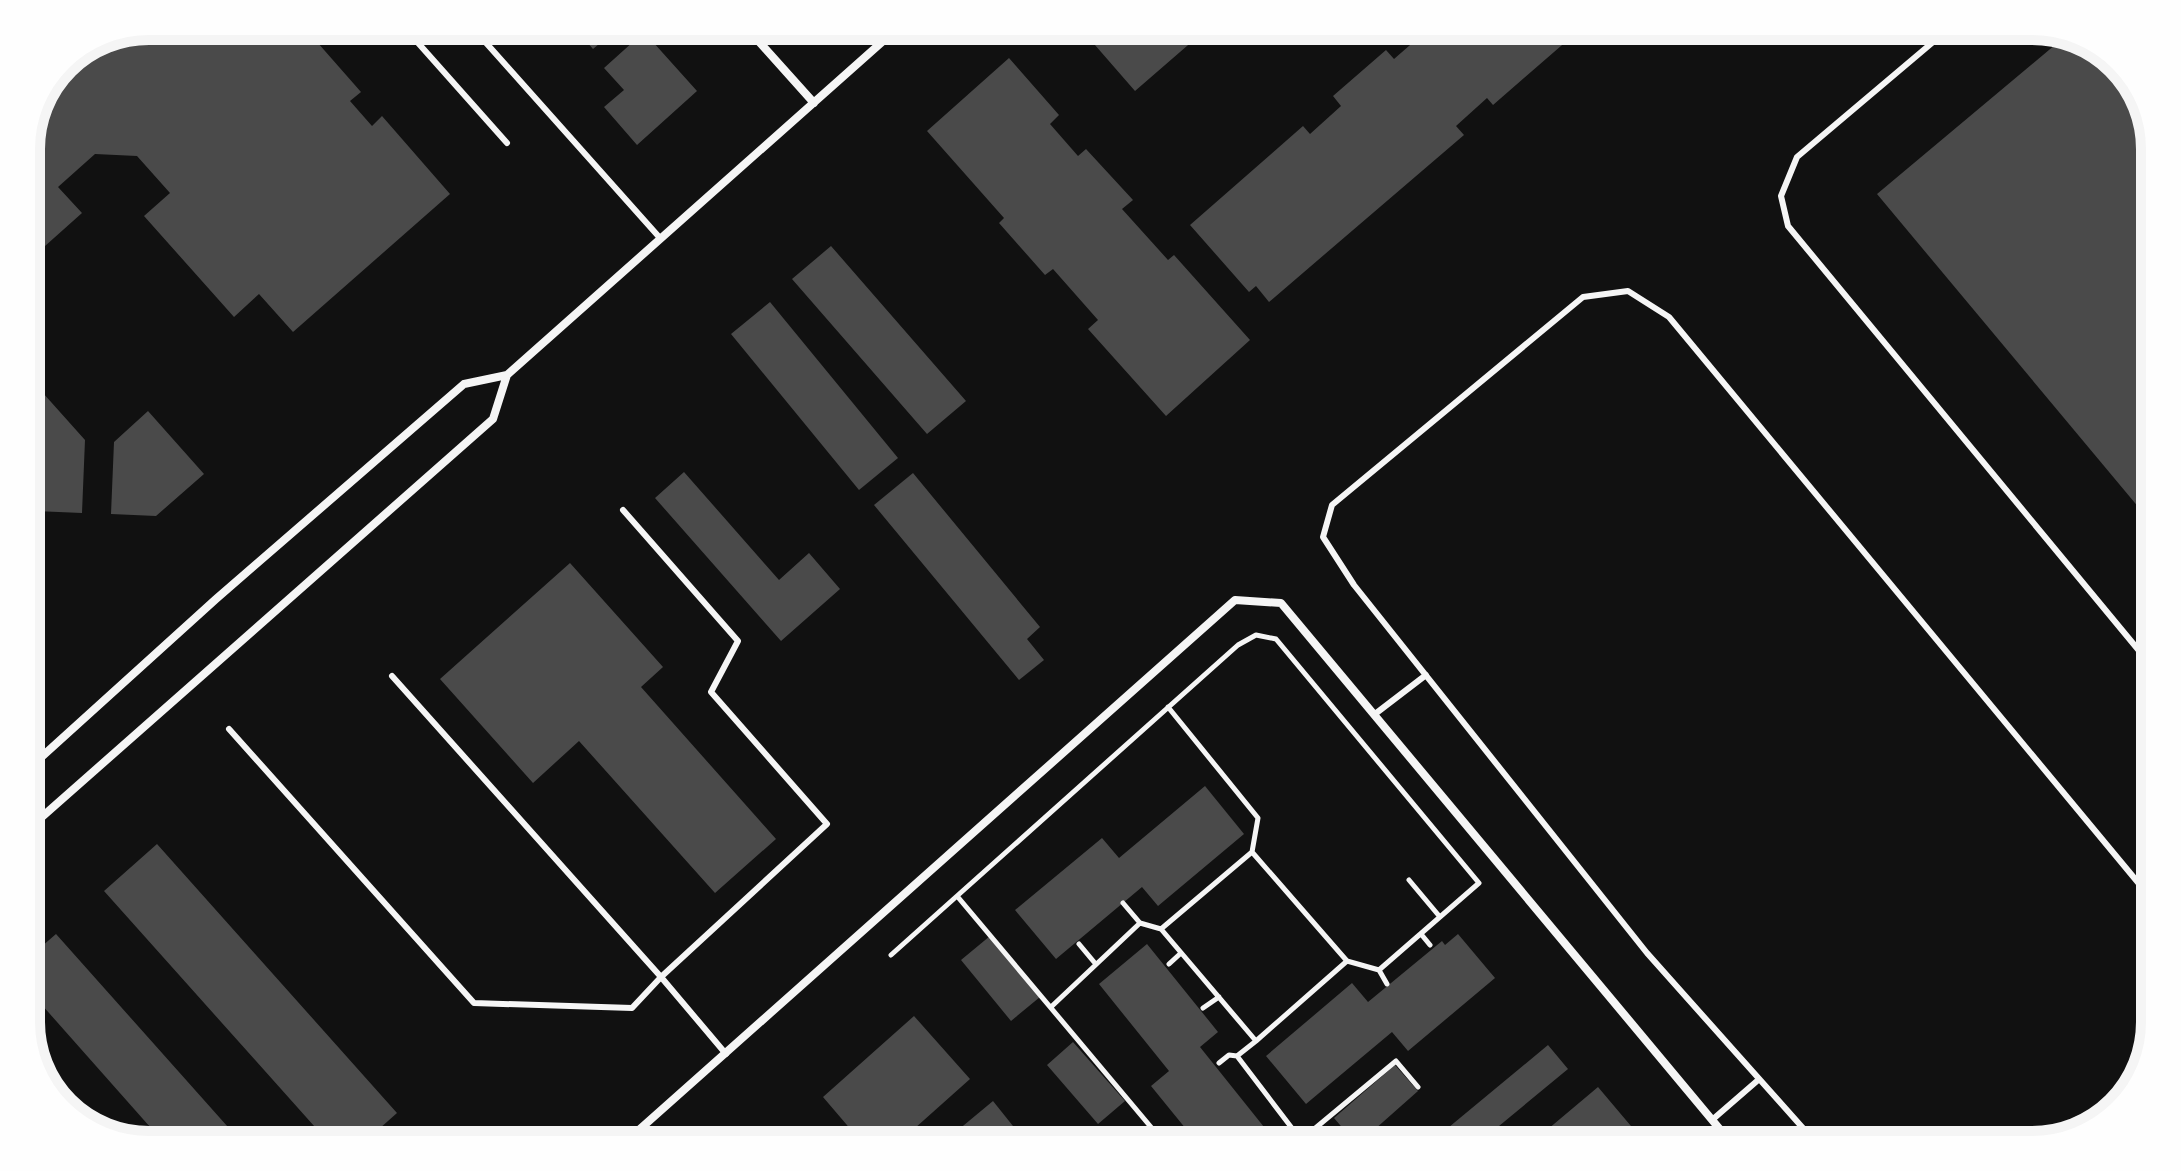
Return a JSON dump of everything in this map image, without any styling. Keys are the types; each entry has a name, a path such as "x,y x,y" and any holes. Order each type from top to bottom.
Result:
{"street":[{"path":"758,40 814,103"},
{"path":"40,758 216,599 464,384 507,375 884,40"},
{"path":"40,819 493,419 507,375"},
{"path":"638,1131 1235,600 1281,603 1721,1131"}],"lane":[{"path":"415,40 507,143"},
{"path":"483,40 660,238"},
{"path":"1935,40 1797,157 1781,196 1788,226 2141,653"},
{"path":"1806,1131 1780,1099 1757,1081 1647,953 1354,585 1323,537 1332,505 1583,297 1628,291 1669,317 2141,886"},
{"path":"229,729 474,1003 632,1008 661,977 827,824 711,692 738,641 623,510"},
{"path":"1375,714 1426,675"},
{"path":"392,676 726,1054"},
{"path":"1712,1120 1757,1081"}],"path":[{"path":"891,955 1238,645 1256,635 1276,639 1479,883 1379,970"},
{"path":"1161,929 1252,852 1258,818 1168,707"},
{"path":"1252,852 1347,961 1379,970 1387,984"},
{"path":"1409,880 1440,917"},
{"path":"957,896 1154,1131"},
{"path":"1123,903 1140,923 1161,929 1256,1041"},
{"path":"1051,1007 1094,962 1140,923"},
{"path":"1421,934 1430,945"},
{"path":"1079,944 1094,962"},
{"path":"1169,964 1181,953"},
{"path":"1219,1063 1229,1055 1237,1056 1256,1041 1347,961"},
{"path":"1203,1008 1219,997"},
{"path":"1237,1056 1294,1131"},
{"path":"1312,1131 1396,1061 1418,1087"}],"building":[{"path":"149,40 315,40 361,92 350,101 372,126 382,116 450,194 293,332 259,294 234,317 144,216 170,193 137,156 95,154 58,187 82,213 40,250 40,142 48,107 58,88 88,58 107,48"},
{"path":"585,40 604,40 593,49"},
{"path":"635,40 651,40 697,91 637,145 604,107 624,90 604,68"},
{"path":"1091,40 1194,40 1135,91"},
{"path":"1416,40 1568,40 1493,105 1487,98 1456,126 1464,135 1269,302 1256,286 1249,292 1190,225 1303,126 1310,134 1341,106 1333,96 1386,50 1394,59"},
{"path":"2057,43 2093,58 2114,77 2130,101 2141,142 2141,510 1877,194"},
{"path":"1009,58 1059,115 1050,124 1078,156 1086,149 1133,200 1122,209 1168,260 1174,255 1250,340 1166,416 1088,329 1098,320 1053,269 1045,275 999,223 1004,218 927,131"},
{"path":"831,246 966,401 927,434 792,279"},
{"path":"770,302 898,458 859,490 731,334"},
{"path":"40,390 85,440 82,513 40,511"},
{"path":"148,411 204,474 156,516 111,514 114,442"},
{"path":"684,472 779,580 809,553 840,589 781,641 655,498"},
{"path":"913,473 1040,627 1027,639 1044,660 1019,680 874,505"},
{"path":"570,563 663,667 641,687 776,839 715,893 579,741 533,783 440,679"},
{"path":"1205,786 1244,834 1158,906 1142,887 1056,959 1015,910 1102,838 1119,858"},
{"path":"157,844 397,1113 377,1131 318,1131 104,891"},
{"path":"56,934 232,1131 154,1131 40,1003 40,948"},
{"path":"1458,934 1495,978 1408,1051 1392,1032 1306,1104 1266,1056 1352,983 1368,1002 1442,941 1445,945"},
{"path":"990,936 1040,997 1011,1021 961,960"},
{"path":"1147,944 1218,1032 1200,1047 1267,1131 1188,1131 1151,1086 1169,1071 1099,984"},
{"path":"914,1016 970,1079 912,1131 852,1131 823,1097"},
{"path":"1073,1042 1125,1101 1098,1124 1047,1065"},
{"path":"1548,1045 1568,1069 1493,1131 1444,1131"},
{"path":"1395,1065 1418,1091 1373,1131 1345,1131 1334,1118"},
{"path":"1598,1087 1635,1131 1546,1131"},
{"path":"993,1101 1013,1126 1007,1131 957,1131"}]}
